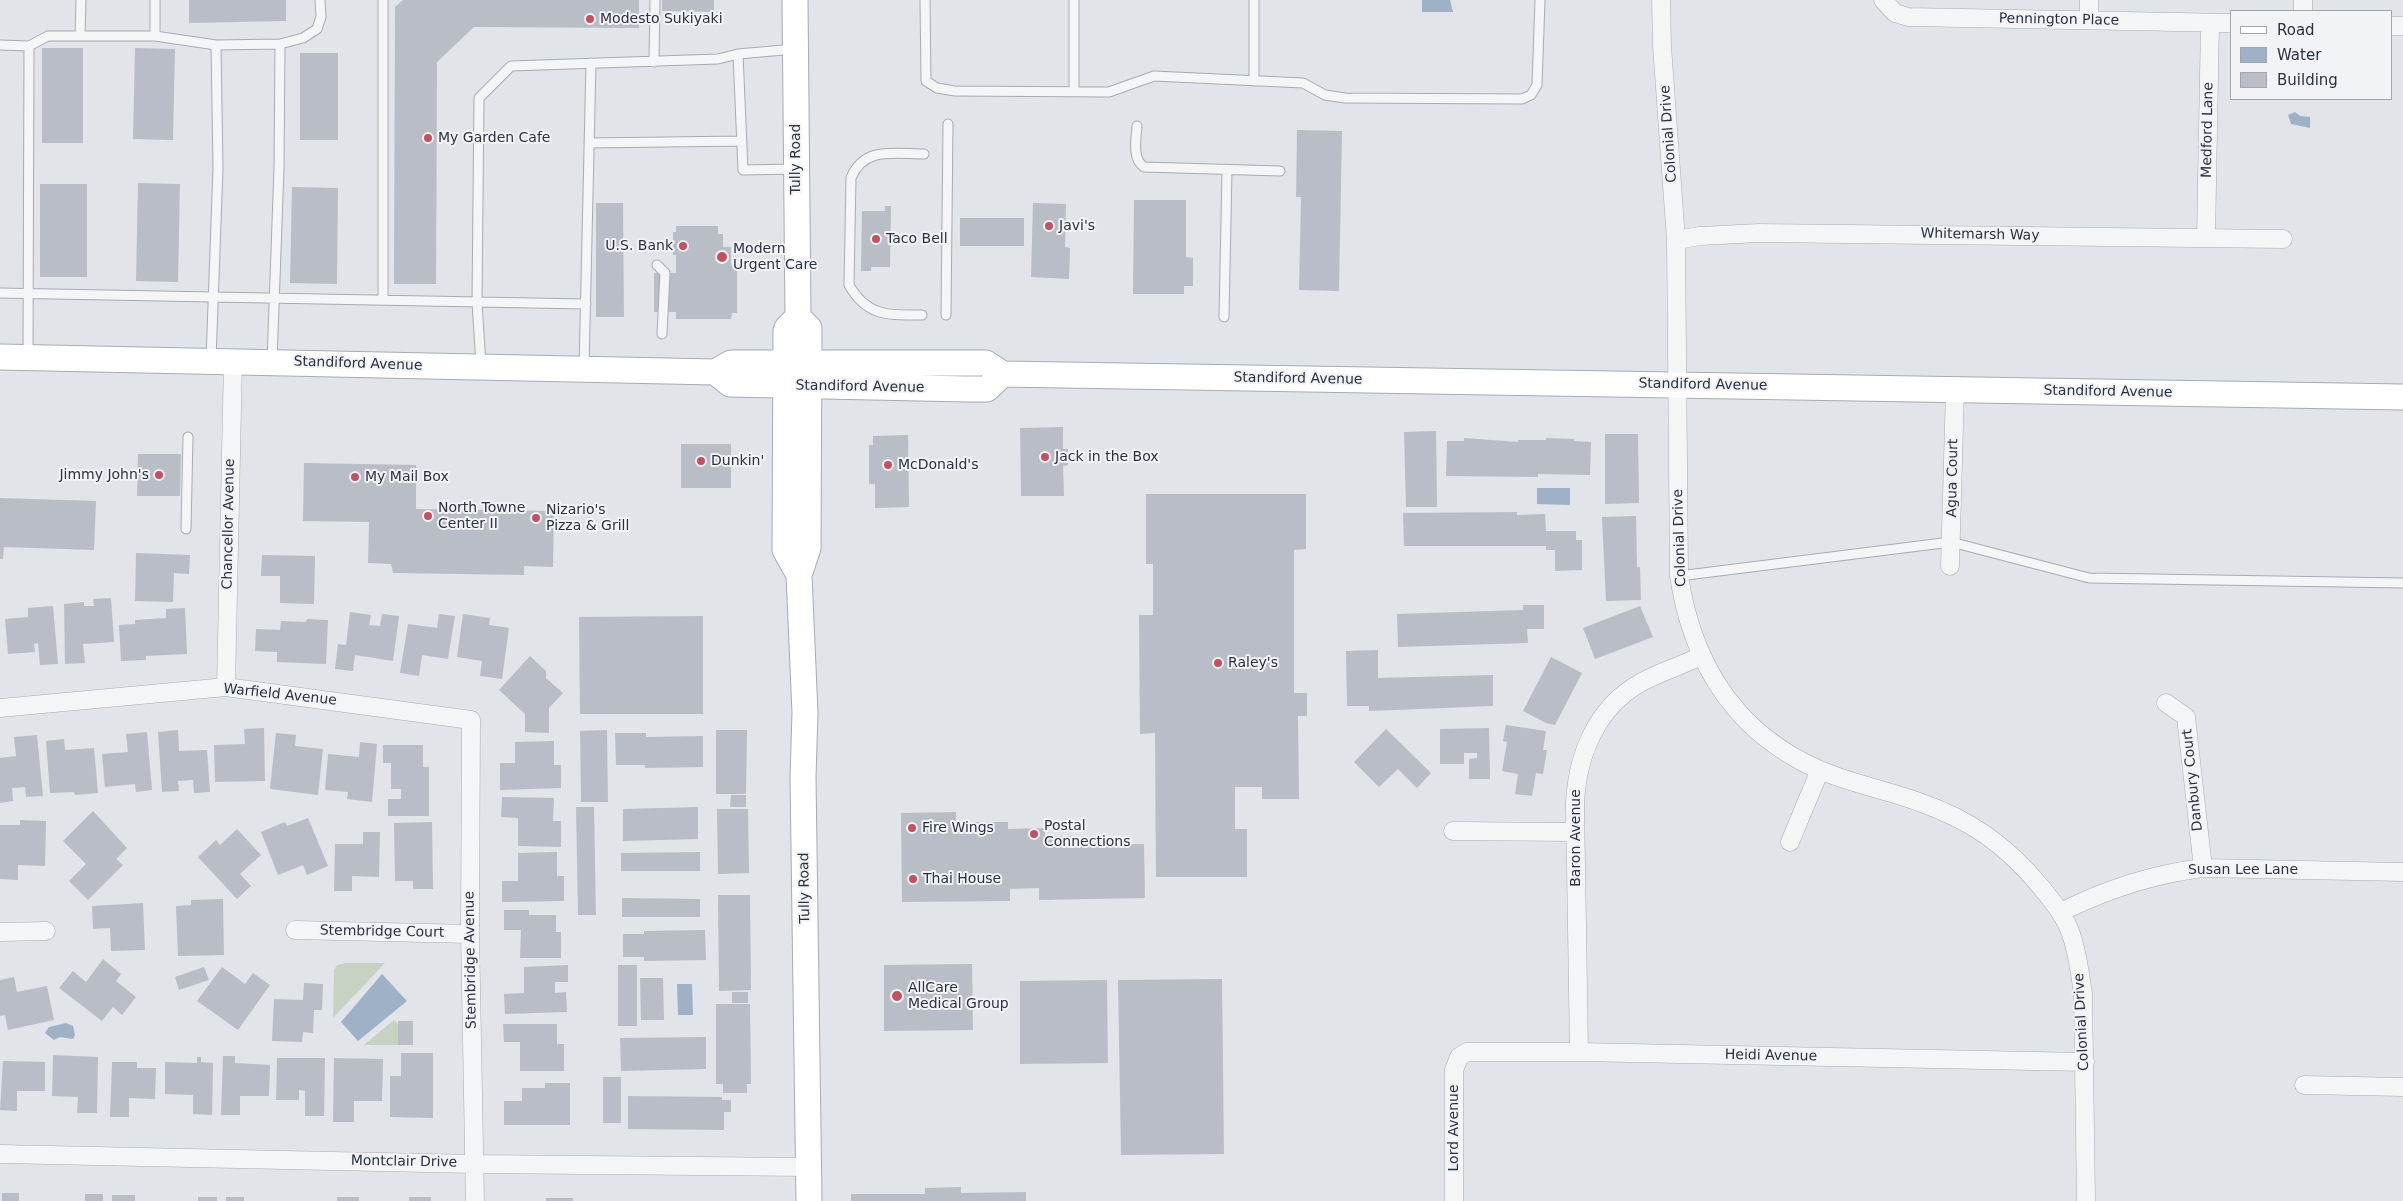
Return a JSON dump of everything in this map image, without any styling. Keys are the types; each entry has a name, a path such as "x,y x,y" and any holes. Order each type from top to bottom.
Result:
{"main road":[{"name":"Tully Road","path":"795,0 798,317 786,328 796,374 785,550 799,575 805,713 804,796 809,1201"},
{"name":"Standiford Avenue","path":"0,357 222,360 715,372 731,363 796,374 987,389 1003,374 2403,397"}],"street":[{"name":"Colonial Drive","path":"1661,0 1662,46 1676,240 1680,576 1683,602 1701,656 1726,698 1745,720 1768,740 1820,770 1919,802 1978,828 2019,860 2061,912 2071,934 2079,966 2085,1062 2086,1201"},
{"path":"2089,0 2089,20"},
{"name":"Pennington Place","path":"1886,4 1908,17 2230,23"},
{"name":"Medford Lane","path":"2206,237 2210,23"},
{"name":"Whitemarsh Way","path":"1676,240 1700,236 1758,233 2283,238"},
{"name":"Chancellor Avenue","path":"222,360 226,687"},
{"name":"Agua Court","path":"1950,566 1955,390"},
{"name":"Baron Avenue","path":"1578,1052 1575,832 1576,780 1582,756 1594,730 1606,711 1620,697 1640,682 1701,656"},
{"name":"Warfield Avenue","path":"0,708 226,687 470,720"},
{"name":"Danbury Court","path":"2166,703 2186,717 2203,868"},
{"name":"Stembridge Avenue","path":"470,720 470,934 475,1201"},
{"path":"1790,842 1820,770"},
{"path":"1453,831 1575,832"},
{"name":"Susan Lee Lane","path":"2061,912 2092,896 2177,871 2203,868 2403,872"},
{"name":"Stembridge Court","path":"294,930 470,934"},
{"path":"0,932 46,931"},
{"name":"Heidi Avenue","path":"1459,1057 1476,1051 2085,1062"},
{"name":"Lord Avenue","path":"1454,1201 1454,1070 1459,1057"},
{"path":"2304,1085 2403,1087"},
{"name":"Montclair Drive","path":"0,1154 474,1164 809,1167"}],"lane":[{"path":"80,36 81,0"},
{"path":"155,0 155,36"},
{"path":"0,45 29,46 48,36 155,36 216,46 280,44 303,38 317,29 321,17 320,0"},
{"path":"383,0 383,300"},
{"path":"654,62 655,0"},
{"path":"924,0 926,81 937,88 955,91 1109,92 1154,76 1303,83 1325,95 1345,98 1522,99 1531,95 1536,85 1540,0"},
{"path":"1074,0 1074,92"},
{"path":"1254,0 1254,81"},
{"path":"272,362 280,44"},
{"path":"28,357 29,46"},
{"path":"216,46 218,168 214,298 222,360"},
{"path":"481,367 477,302 479,98 511,66 718,59 738,54 795,50"},
{"path":"738,54 743,170 797,169"},
{"path":"584,370 591,63"},
{"path":"946,315 948,124"},
{"path":"1137,126 1136,158 1139,164 1144,167 1280,171"},
{"path":"589,143 742,141"},
{"path":"922,315 889,314 868,308 856,298 849,285 851,178 855,168 861,160 875,154 924,154"},
{"path":"1224,317 1227,170"},
{"path":"657,265 664,273 662,334"},
{"path":"0,293 586,304"},
{"path":"186,529 188,437"},
{"path":"1680,576 1952,542 2089,578 2403,583"}],"green space":[{"path":"346,963 385,963 333,1018 334,970 337,965"},
{"path":"394,1020 398,1024 398,1045 364,1045"}],"water":[{"path":"1422,0 1450,0 1453,12 1422,12"},
{"path":"2295,112 2300,116 2310,117 2310,128 2291,124 2288,115"},
{"path":"1537,488 1570,488 1570,505 1537,504"},
{"path":"382,974 407,1001 358,1041 341,1022"},
{"path":"677,984 692,984 693,1015 678,1015"},
{"path":"66,1023 73,1026 75,1035 73,1039 60,1037 54,1040 45,1033 49,1027"}],"building":[{"path":"189,0 286,0 286,21 189,23"},
{"path":"403,0 639,0 639,28 474,27 437,62 436,284 394,284 395,7"},
{"path":"662,0 714,0 714,12 662,11"},
{"path":"42,48 83,48 83,143 42,143"},
{"path":"135,48 175,49 173,140 133,139"},
{"path":"300,53 338,53 338,140 300,140"},
{"path":"1297,130 1342,131 1339,291 1299,290 1301,197 1296,197"},
{"path":"138,183 180,184 178,282 136,281"},
{"path":"40,184 87,184 87,277 40,277"},
{"path":"292,187 338,188 337,284 290,283"},
{"path":"1134,200 1186,200 1186,257 1193,258 1193,286 1184,286 1184,294 1133,294"},
{"path":"596,203 623,203 624,317 596,317"},
{"name":"Javi's","path":"1033,203 1066,204 1065,247 1070,248 1069,279 1031,277"},
{"name":"Taco Bell","path":"885,206 891,206 890,267 871,267 871,271 861,271 862,211 885,211"},
{"path":"960,218 1024,218 1024,246 960,246"},
{"path":"676,226 718,226 718,234 723,234 723,247 731,247 731,265 737,265 737,313 732,313 731,319 676,319 676,312 654,312 654,273 676,273 676,255 673,255 673,232 676,232"},
{"name":"Jack in the Box","path":"1063,427 1063,449 1068,449 1068,465 1063,466 1064,496 1021,496 1020,428"},
{"path":"1436,431 1437,507 1406,507 1404,432"},
{"path":"1605,434 1638,434 1639,503 1605,504"},
{"name":"McDonald's","path":"908,435 909,507 875,508 875,484 869,484 869,445 873,445 873,436"},
{"path":"1464,438 1518,442 1518,440 1546,440 1546,438 1591,442 1590,475 1538,474 1538,477 1446,476 1447,441 1464,441"},
{"path":"681,444 731,444 731,488 681,488"},
{"name":"Jimmy John's","path":"138,454 181,454 180,496 137,496"},
{"name":"North Towne Center II","path":"304,463 416,465 416,509 554,511 553,567 524,566 524,575 393,573 391,564 368,563 369,522 303,521"},
{"path":"1146,494 1306,494 1306,549 1294,550 1294,693 1307,693 1307,716 1298,716 1299,799 1262,799 1262,787 1235,787 1235,829 1247,829 1247,877 1156,877 1155,733 1140,734 1139,615 1153,615 1153,564 1146,564"},
{"path":"0,498 96,501 94,550 4,547 3,559 0,559"},
{"path":"1517,512 1517,515 1545,514 1546,531 1576,531 1576,540 1582,540 1582,570 1555,571 1555,550 1546,550 1546,546 1404,546 1403,513"},
{"path":"1636,516 1637,567 1640,567 1641,600 1606,601 1602,517"},
{"path":"136,553 190,555 189,574 174,573 173,602 135,601"},
{"path":"262,555 315,556 314,604 280,603 280,576 261,576"},
{"path":"111,598 114,642 83,644 85,663 65,664 64,604 84,602 84,606 94,606 93,599"},
{"path":"1523,605 1544,605 1544,629 1527,629 1528,643 1398,647 1397,614 1523,610"},
{"path":"53,606 58,664 40,665 38,643 34,644 35,652 8,654 5,619 28,617 28,608"},
{"path":"1640,606 1653,637 1595,659 1583,628"},
{"path":"185,608 187,654 146,656 146,660 121,661 119,625 135,624 135,620 166,618 166,609"},
{"path":"350,612 371,615 369,625 380,626 382,614 399,616 393,661 355,655 353,671 335,669 338,644 346,645"},
{"path":"439,614 455,616 448,659 422,655 419,676 400,673 408,624 437,628"},
{"path":"463,614 490,618 489,625 509,628 502,679 480,676 482,661 457,657"},
{"path":"703,616 703,714 580,714 579,617"},
{"path":"307,619 328,620 326,664 277,662 277,652 255,651 256,629 280,630 281,621 306,622"},
{"path":"1378,650 1378,678 1493,675 1493,706 1369,711 1369,706 1347,706 1346,651"},
{"path":"530,656 546,671 546,678 563,693 549,708 549,733 525,732 525,714 499,690"},
{"path":"1551,657 1582,673 1555,725 1546,723 1523,711"},
{"path":"1506,725 1546,731 1543,750 1547,750 1543,774 1536,773 1532,796 1515,794 1518,774 1502,771 1507,742 1503,741"},
{"path":"264,728 265,781 215,782 214,745 245,744 244,729"},
{"path":"1489,728 1490,779 1469,779 1469,759 1477,758 1477,753 1464,753 1464,764 1440,764 1440,729"},
{"path":"1386,729 1431,773 1417,788 1398,769 1379,787 1354,762"},
{"path":"178,730 179,751 207,750 210,792 194,793 193,780 178,781 179,791 162,792 158,732"},
{"path":"607,730 608,802 581,802 580,731"},
{"path":"716,730 747,730 746,794 716,794"},
{"path":"147,732 152,790 136,792 135,784 105,787 102,754 128,752 126,734"},
{"path":"276,733 296,735 295,746 323,749 318,795 270,789"},
{"path":"615,733 646,733 646,737 703,736 703,767 645,768 645,765 616,765"},
{"path":"37,735 43,796 26,797 25,787 12,788 13,801 0,803 0,758 16,756 14,737"},
{"path":"64,739 65,750 94,748 98,793 75,795 74,792 50,793 46,741"},
{"path":"554,741 554,765 561,765 561,788 500,790 500,763 515,763 515,742"},
{"path":"360,742 377,744 372,802 347,799 348,792 325,790 328,754 359,757"},
{"path":"383,745 423,745 423,767 429,767 429,816 388,816 388,799 401,799 401,789 391,789 391,763 383,763"},
{"path":"731,795 746,795 746,807 730,807"},
{"path":"502,797 554,798 553,821 561,821 561,847 518,846 518,818 501,817"},
{"path":"576,807 594,807 596,915 578,915"},
{"path":"698,807 698,839 623,841 623,809"},
{"path":"717,809 748,809 749,873 718,874"},
{"path":"93,811 127,848 116,859 123,865 88,900 69,881 86,864 63,841"},
{"path":"956,812 956,822 1008,822 1008,829 1045,828 1045,836 1077,836 1077,845 1144,844 1145,898 1039,900 1039,888 1010,889 1010,901 902,902 901,813"},
{"path":"308,818 328,866 307,875 303,865 278,875 261,832 285,822 287,826"},
{"path":"20,820 46,821 45,866 18,865 18,880 0,879 0,825 20,825"},
{"path":"432,822 433,889 413,889 413,881 395,881 394,823"},
{"path":"237,829 261,855 240,874 251,886 237,899 198,857 216,840 220,845"},
{"path":"363,832 380,832 379,877 352,876 352,891 334,891 335,844 363,844"},
{"path":"557,852 557,876 564,876 564,901 502,902 502,881 518,881 518,853"},
{"path":"700,852 700,871 621,871 621,853"},
{"path":"718,895 750,895 751,990 719,991"},
{"path":"622,898 700,899 700,917 622,917"},
{"path":"223,899 224,955 178,956 176,906 191,905 191,900"},
{"path":"143,903 145,950 111,951 110,928 93,929 92,906"},
{"path":"504,910 529,910 529,915 556,915 556,932 561,932 561,958 520,958 521,930 504,930"},
{"path":"705,930 706,960 644,961 644,957 623,957 623,934 644,934 644,931"},
{"path":"103,959 121,974 116,981 136,997 122,1015 113,1007 102,1021 59,988 73,971 86,982"},
{"path":"972,964 973,1030 884,1031 884,965"},
{"path":"568,965 568,982 555,982 555,993 566,992 567,1012 505,1014 504,994 524,993 524,967"},
{"path":"618,965 637,965 637,1026 618,1026"},
{"path":"204,967 209,980 179,990 175,977"},
{"path":"222,967 245,984 253,973 270,985 238,1030 197,1001"},
{"path":"14,977 17,992 47,986 54,1020 8,1030 5,1015 0,1016 0,980"},
{"path":"640,978 663,978 664,1020 641,1020"},
{"path":"1222,979 1224,1154 1121,1155 1118,980"},
{"path":"1107,980 1108,1063 1020,1064 1020,981"},
{"path":"304,983 323,984 322,1010 314,1010 313,1033 303,1032 302,1042 272,1041 274,999 303,1000"},
{"path":"732,992 748,992 748,1003 732,1003"},
{"path":"716,1004 750,1004 751,1084 747,1084 747,1093 723,1093 723,1084 716,1084"},
{"path":"398,1021 413,1021 413,1045 398,1045"},
{"path":"503,1024 557,1024 557,1044 564,1044 564,1071 520,1071 520,1042 504,1042"},
{"path":"706,1037 706,1069 621,1071 620,1038"},
{"path":"401,1053 433,1053 433,1118 390,1117 390,1076 401,1076"},
{"path":"53,1055 98,1057 97,1113 77,1113 78,1097 52,1096"},
{"path":"223,1056 235,1056 235,1063 270,1065 269,1096 240,1096 240,1115 221,1115"},
{"path":"197,1057 201,1057 201,1062 213,1063 212,1115 193,1114 193,1095 165,1094 165,1062 197,1063"},
{"path":"277,1058 325,1058 324,1116 305,1116 305,1091 299,1090 299,1100 276,1100"},
{"path":"334,1058 383,1059 382,1101 354,1101 354,1122 333,1122"},
{"path":"3,1061 45,1062 45,1091 17,1091 17,1111 0,1110"},
{"path":"112,1062 137,1062 137,1068 156,1068 155,1099 129,1098 129,1117 110,1117"},
{"path":"603,1077 621,1077 621,1123 603,1123"},
{"path":"545,1083 570,1083 570,1125 504,1125 504,1101 522,1101 522,1088 545,1088"},
{"path":"628,1096 722,1097 722,1100 731,1100 731,1112 724,1112 724,1130 628,1129"},
{"path":"961,1187 961,1193 1026,1192 1026,1201 851,1201 851,1194 925,1194 925,1188"},
{"path":"2,1193 19,1193 19,1201 2,1201"},
{"path":"85,1194 103,1194 103,1201 85,1201"},
{"path":"112,1195 135,1195 135,1201 112,1201"},
{"path":"198,1197 217,1197 217,1201 198,1201"},
{"path":"226,1197 244,1197 244,1201 226,1201"},
{"path":"337,1197 359,1197 359,1201 337,1201"},
{"path":"409,1197 431,1197 431,1201 409,1201"},
{"path":"546,1198 573,1198 573,1201 546,1201"}],"place":[{"name":"Modesto Sukiyaki","path":"590,19"},
{"name":"My Garden Cafe","path":"428,138"},
{"name":"Javi's","path":"1049,226"},
{"name":"Taco Bell","path":"876,239"},
{"name":"U.S. Bank","path":"683,246"},
{"name":"Modern Urgent Care","path":"722,257"},
{"name":"Jack in the Box","path":"1045,457"},
{"name":"Dunkin'","path":"701,461"},
{"name":"McDonald's","path":"888,465"},
{"name":"Jimmy John's","path":"159,475"},
{"name":"My Mail Box","path":"355,477"},
{"name":"North Towne Center II","path":"428,516"},
{"name":"Nizario's Pizza & Grill","path":"536,518"},
{"name":"Raley's","path":"1218,663"},
{"name":"Fire Wings","path":"912,828"},
{"name":"Postal Connections","path":"1034,834"},
{"name":"Thai House","path":"913,879"},
{"name":"AllCare Medical Group","path":"897,996"}]}
